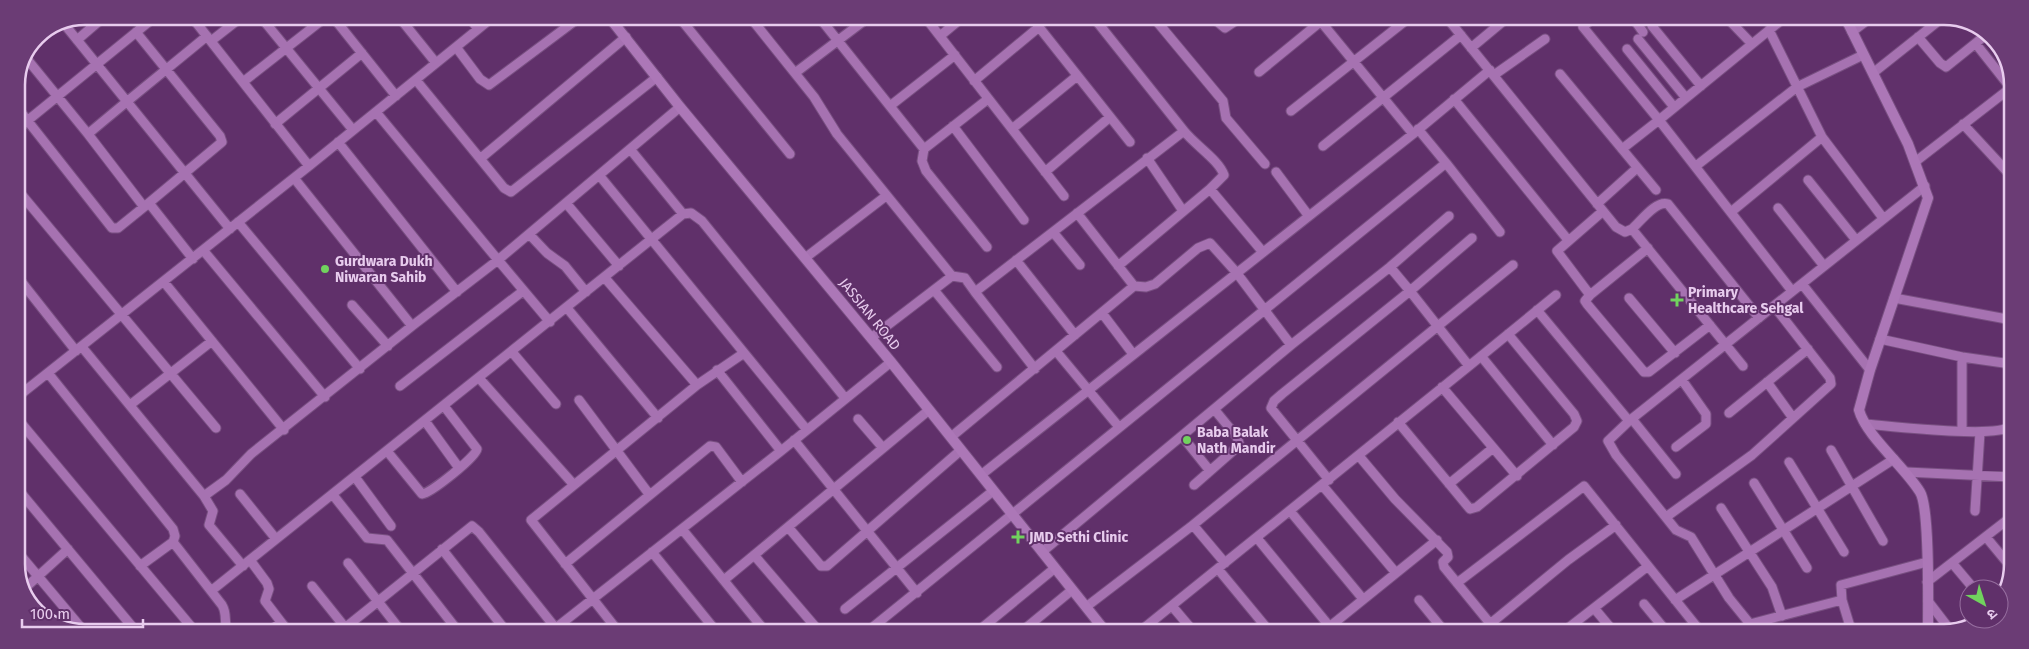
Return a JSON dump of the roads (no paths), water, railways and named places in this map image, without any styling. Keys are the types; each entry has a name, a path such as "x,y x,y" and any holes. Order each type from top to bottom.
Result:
{"street":[{"path":"77,40 94,25"},
{"path":"25,123 145,25"},
{"path":"198,25 309,166"},
{"path":"88,134 166,70 230,25"},
{"path":"267,25 353,130"},
{"path":"243,82 315,25"},
{"path":"339,25 396,96"},
{"path":"406,25 436,62"},
{"path":"25,391 193,259 482,25"},
{"path":"456,47 482,81 490,85 569,25"},
{"name":"JASSIAN ROAD","path":"616,25 680,107 891,362 1055,568 1097,624"},
{"path":"685,25 790,154"},
{"path":"756,25 820,105 833,129 886,196 952,276 965,278 1035,368"},
{"path":"825,25 924,149"},
{"path":"795,73 859,25"},
{"path":"931,25 1064,196"},
{"path":"940,36 953,25"},
{"path":"1100,25 1184,131 1224,172 1222,178 1210,189 1118,266"},
{"path":"1160,25 1223,101 1226,118 1265,164"},
{"path":"1258,72 1314,25"},
{"path":"1326,25 1383,98 1446,163 1500,232"},
{"path":"1291,111 1400,25"},
{"path":"1452,25 1600,208 1621,231 1632,229 1661,203 1668,204 1760,318"},
{"path":"1471,48 1499,25"},
{"path":"1585,25 1583,27 1696,166 1792,291"},
{"path":"1636,25 1641,35 1686,98"},
{"path":"1734,25 1752,44"},
{"path":"1622,149 1775,25"},
{"path":"1849,25 1915,162 1928,198 1925,212 1880,339 1859,410 1865,424 1906,472 1924,500 1928,624"},
{"path":"1852,32 1860,25"},
{"path":"1872,73 1933,25"},
{"path":"1652,26 1701,86"},
{"path":"974,80 1038,27 1130,142"},
{"path":"67,28 230,229"},
{"path":"1769,30 1822,137 1883,218"},
{"path":"25,117 112,228 118,228 217,148 221,139 136,32"},
{"path":"1323,146 1460,35"},
{"path":"481,158 626,37"},
{"path":"1918,37 1940,63 1946,67 1982,38"},
{"path":"981,475 1262,251 1416,132 1454,99 1492,72 1546,39"},
{"path":"1976,44 2003,77"},
{"path":"1627,49 1674,107"},
{"path":"276,124 362,53"},
{"path":"890,106 955,55"},
{"path":"1696,166 1797,87 1863,56"},
{"path":"30,62 146,205 193,259"},
{"path":"1560,74 1656,190"},
{"path":"1012,129 1077,76"},
{"path":"416,80 504,188 513,192 656,77"},
{"path":"1915,162 2004,93"},
{"path":"987,247 926,171 922,161 924,149 988,99"},
{"path":"1454,99 1568,240"},
{"path":"204,496 226,480 251,454 284,430 412,326 498,260 680,107"},
{"path":"376,112 550,322"},
{"path":"1045,172 1110,117"},
{"path":"1963,124 2004,168"},
{"path":"953,126 1024,220"},
{"path":"975,292 1184,131"},
{"path":"1731,212 1822,137"},
{"path":"338,142 456,292"},
{"path":"630,149 683,214"},
{"path":"1148,158 1183,211"},
{"path":"877,624 1446,163"},
{"path":"1590,295 1557,254 1557,249 1638,168"},
{"path":"1276,172 1308,215"},
{"path":"599,176 807,430"},
{"path":"294,178 412,326"},
{"path":"1808,180 1856,240"},
{"path":"1749,624 1729,598 1716,574 1691,537 1678,532 1608,443 1610,438 1630,420 1925,186"},
{"path":"1210,189 1262,251"},
{"path":"805,258 886,196"},
{"path":"25,199 216,428"},
{"path":"566,203 619,266"},
{"path":"1778,208 1824,266"},
{"path":"210,591 652,241 683,214 691,212 702,221 845,398"},
{"path":"1078,213 1134,286"},
{"path":"1042,552 1291,345 1390,267 1449,216"},
{"path":"238,222 360,368"},
{"path":"1632,229 1743,366"},
{"path":"1053,232 1080,265"},
{"path":"529,234 547,253 564,266 586,292"},
{"path":"1396,573 1272,408 1274,401 1410,291 1472,238"},
{"path":"951,437 1134,286 1146,287 1155,284 1207,243 1213,245 1236,272 1291,345"},
{"path":"1648,248 1590,295 1586,304 1644,372 1650,372 1710,325"},
{"path":"203,250 325,397"},
{"path":"1016,260 1075,335"},
{"path":"1086,608 1193,525 1513,266"},
{"path":"1390,267 1469,366"},
{"path":"871,338 952,276"},
{"path":"605,278 697,386"},
{"path":"164,282 284,430"},
{"path":"1802,284 1870,370"},
{"path":"25,285 79,349 130,405 204,496 213,509 210,525 268,583 266,602 281,622 279,624"},
{"path":"934,290 997,367"},
{"path":"400,386 523,291"},
{"path":"1149,624 1556,295"},
{"path":"1629,298 1675,353"},
{"path":"1894,298 2004,319"},
{"path":"352,305 388,346"},
{"path":"1666,517 1752,455 1831,384 1830,378 1774,306"},
{"path":"567,308 658,418"},
{"path":"1538,310 1676,474"},
{"path":"1102,313 1133,354"},
{"path":"1398,422 1470,509 1477,507 1517,476 1574,427 1576,418 1508,334"},
{"path":"1880,339 1962,357 2004,363"},
{"path":"130,405 212,341"},
{"path":"1729,412 1808,349"},
{"path":"1056,350 1119,427"},
{"path":"512,352 556,404"},
{"path":"612,624 530,520 697,386 744,353"},
{"path":"1481,356 1553,445"},
{"path":"1962,357 1962,430"},
{"path":"562,624 891,362"},
{"path":"718,370 781,451"},
{"path":"48,373 173,529 175,536 173,542 140,566"},
{"path":"480,378 574,485"},
{"path":"1676,446 1706,424 1708,420 1682,380"},
{"path":"1766,382 1793,418"},
{"path":"1442,387 1517,476"},
{"path":"579,400 649,494"},
{"path":"388,451 422,494 459,468 475,454 477,448 444,406"},
{"path":"1194,484 1235,449 1239,443 1237,437 1214,409"},
{"path":"724,580 929,410"},
{"path":"858,419 883,448"},
{"path":"425,421 459,468"},
{"path":"1865,424 1980,432 2004,430"},
{"path":"25,428 189,624"},
{"path":"1975,511 1980,432"},
{"path":"1182,436 1210,471"},
{"path":"794,440 832,490 917,593"},
{"path":"565,564 710,446 716,447 742,482"},
{"path":"1449,484 1492,448"},
{"path":"788,527 815,561 824,567 961,450"},
{"path":"1831,450 1883,541"},
{"path":"1359,456 1395,499 1437,540 1448,554 1443,562 1444,567 1490,624 1561,566 1616,525"},
{"path":"1675,600 1894,459"},
{"path":"1789,462 1819,508 1844,552"},
{"path":"1906,472 2004,477"},
{"path":"355,477 391,526"},
{"path":"1754,483 1807,568"},
{"path":"1457,583 1581,486 1588,490 1694,624"},
{"path":"845,609 994,491"},
{"path":"240,494 276,539"},
{"path":"332,495 367,538 387,540 412,575 452,624"},
{"path":"25,498 130,624"},
{"path":"1721,508 1772,587 1782,616"},
{"path":"1290,511 1363,599"},
{"path":"1927,582 1953,564 2004,523"},
{"path":"1193,525 1264,624"},
{"path":"352,624 469,527 475,528 550,624"},
{"path":"682,529 759,624"},
{"path":"1986,537 2004,552"},
{"path":"1257,538 1322,624"},
{"path":"1332,624 1437,540"},
{"path":"173,542 225,611 225,624"},
{"path":"29,585 68,549"},
{"path":"442,550 500,624"},
{"path":"652,552 710,624"},
{"path":"754,555 813,624"},
{"path":"25,561 77,623"},
{"path":"1849,624 1842,600 1840,587 1842,584 1927,562"},
{"path":"348,563 395,624"},
{"path":"1953,564 1966,579"},
{"path":"1573,624 1648,566"},
{"path":"987,624 1055,568"},
{"path":"312,586 340,624"},
{"path":"1031,624 1072,590"},
{"path":"1419,600 1438,624"},
{"path":"1762,624 1782,616 1842,600"},
{"path":"1928,600 1946,624"},
{"path":"1644,604 1660,624"},
{"path":"1172,606 1187,624"},
{"path":"1594,608 1607,624"}],"place":[{"name":"Gurdwara Dukh Niwaran Sahib","path":"325,269"},
{"name":"Primary Healthcare Sehgal","path":"1677,300"},
{"name":"Baba Balak Nath Mandir","path":"1187,440"},
{"name":"JMD Sethi Clinic","path":"1018,537"}]}
